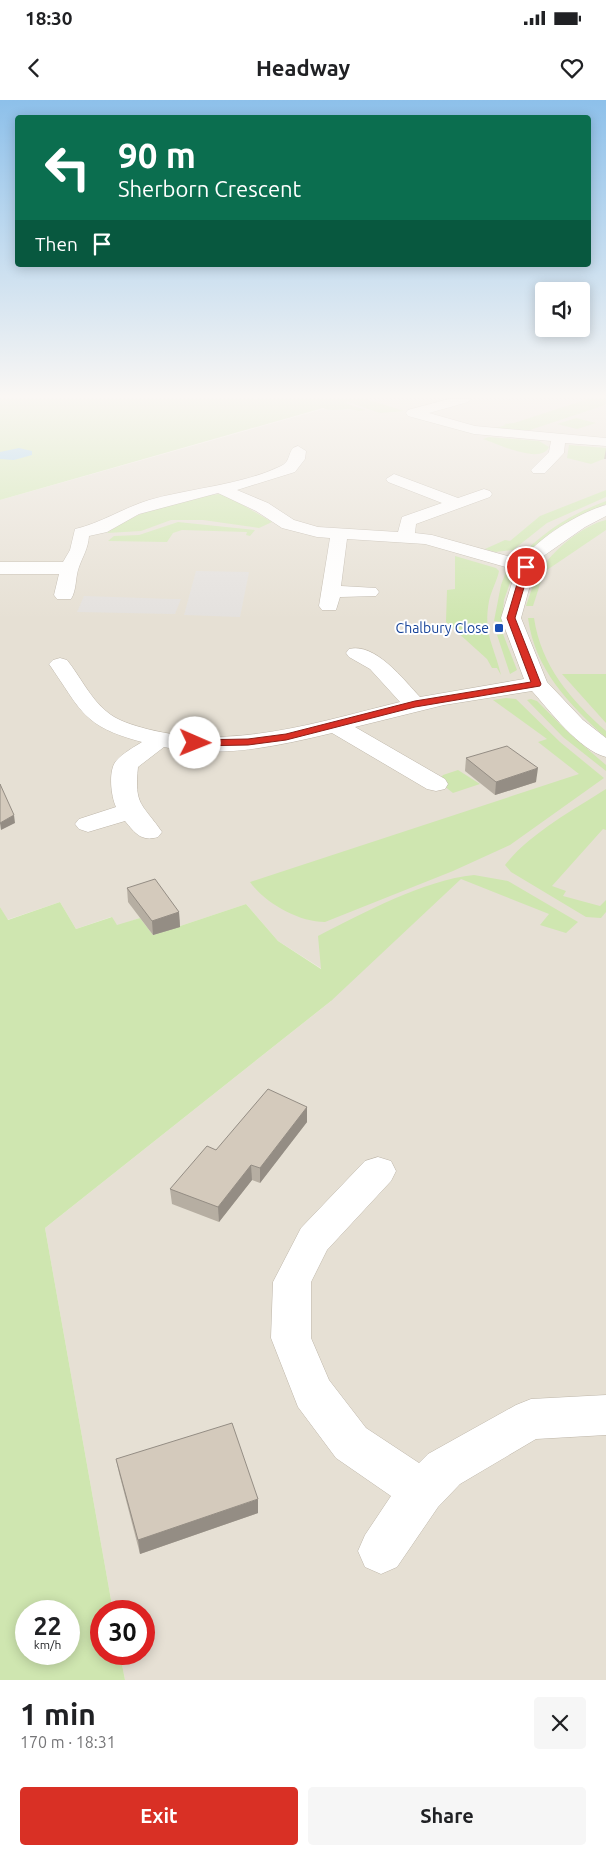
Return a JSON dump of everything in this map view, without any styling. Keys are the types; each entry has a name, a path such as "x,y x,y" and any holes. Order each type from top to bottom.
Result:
{"street":[{"path":"64,595 69,568 80,550 82,533 101,528 133,510 275,473"},
{"path":"394,479 457,503"},
{"path":"220,488 262,507 288,524 317,532 426,539 526,567"},
{"path":"406,537 408,522 484,494"},
{"path":"606,510 555,539 536,554 526,567 511,618 537,684 575,724 606,750"},
{"path":"339,534 330,598 369,592"},
{"path":"0,568 69,568"},
{"path":"356,653 377,665 415,704"},
{"path":"60,664 98,716 122,729 158,741 214,744 286,737 415,704 484,691 537,684"},
{"path":"335,725 436,784"},
{"path":"149,832 130,811 124,801 126,764 158,741"},
{"path":"88,824 130,811"},
{"path":"378,1171 314,1239 292,1282 291,1338 313,1393 351,1444 422,1491"},
{"path":"380,1551 422,1491 444,1469 531,1419 606,1415"}],"shaded area":[{"path":"97,473 606,473 606,1680 125,1680 122,1665 155,1665 155,1600 111,1600 45,1228 331,1001 322,969 278,941 246,904 153,935 140,918 117,926 111,917 76,929 60,902 7,920 0,907 0,500"},
{"path":"196,571 249,572 240,617 184,615"},
{"path":"84,596 181,599 175,614 77,612"}],"green space":[{"path":"0,473 96,473 0,500"},
{"path":"606,490 606,497 547,523 513,550 495,552 485,549 505,540 510,541 540,516"},
{"path":"220,494 229,497 272,522 259,528 203,520 171,520 141,531 107,533 132,518 161,506 176,501"},
{"path":"606,501 606,504 553,531 526,554 518,557 559,524 580,512"},
{"path":"606,520 606,530 544,572 533,606 526,606 537,577 544,565 559,548 587,527"},
{"path":"178,522 255,530 250,536 246,535 247,532 182,530 173,533 167,542 108,541 114,536 139,535"},
{"path":"455,556 496,568 499,571 489,601 487,622 501,675 497,668 492,668 487,659 446,622 447,590 455,589"},
{"path":"507,569 512,577 504,600 502,622 494,621 501,585"},
{"path":"528,618 534,618 543,652 560,681 581,707 606,731 606,738 567,699 546,670 532,637"},
{"path":"503,634 517,670 510,674 497,635"},
{"path":"562,674 606,674 606,723"},
{"path":"516,699 560,742 604,778 510,845 453,871 325,922 304,919 283,910 264,897 250,882 579,774 538,742 547,739 493,700"},
{"path":"527,700 537,701 570,734 606,765 606,771 563,737"},
{"path":"458,770 480,784 453,793 438,781 443,775"},
{"path":"606,789 606,830 603,829 552,886 566,891 563,896 600,906 606,900 606,912 601,918 586,917 511,872 505,865 526,843 539,833"},
{"path":"474,875 508,881 578,922 566,933 540,925 549,914 461,879 331,1001 45,1228 111,1600 90,1600 90,1665 122,1665 125,1680 0,1680 0,907 8,920 60,902 76,929 112,917 117,925 140,918 153,935 246,904 278,941 321,969 318,936 354,917 435,883"}],"building":[{"path":"507,746 538,768 496,782 466,758"},
{"path":"0,784 14,815 0,823"},
{"path":"155,879 179,912 152,921 127,888"},
{"path":"268,1089 307,1107 260,1168 251,1165 218,1207 170,1189 207,1146 216,1150"},
{"path":"232,1423 258,1499 138,1540 116,1459"}],"place":[{"name":"Chalbury Close","path":"499,628"}],"route":[{"path":"195,743 248,742 286,737 415,704 484,691 537,684 511,618 526,567"}]}
